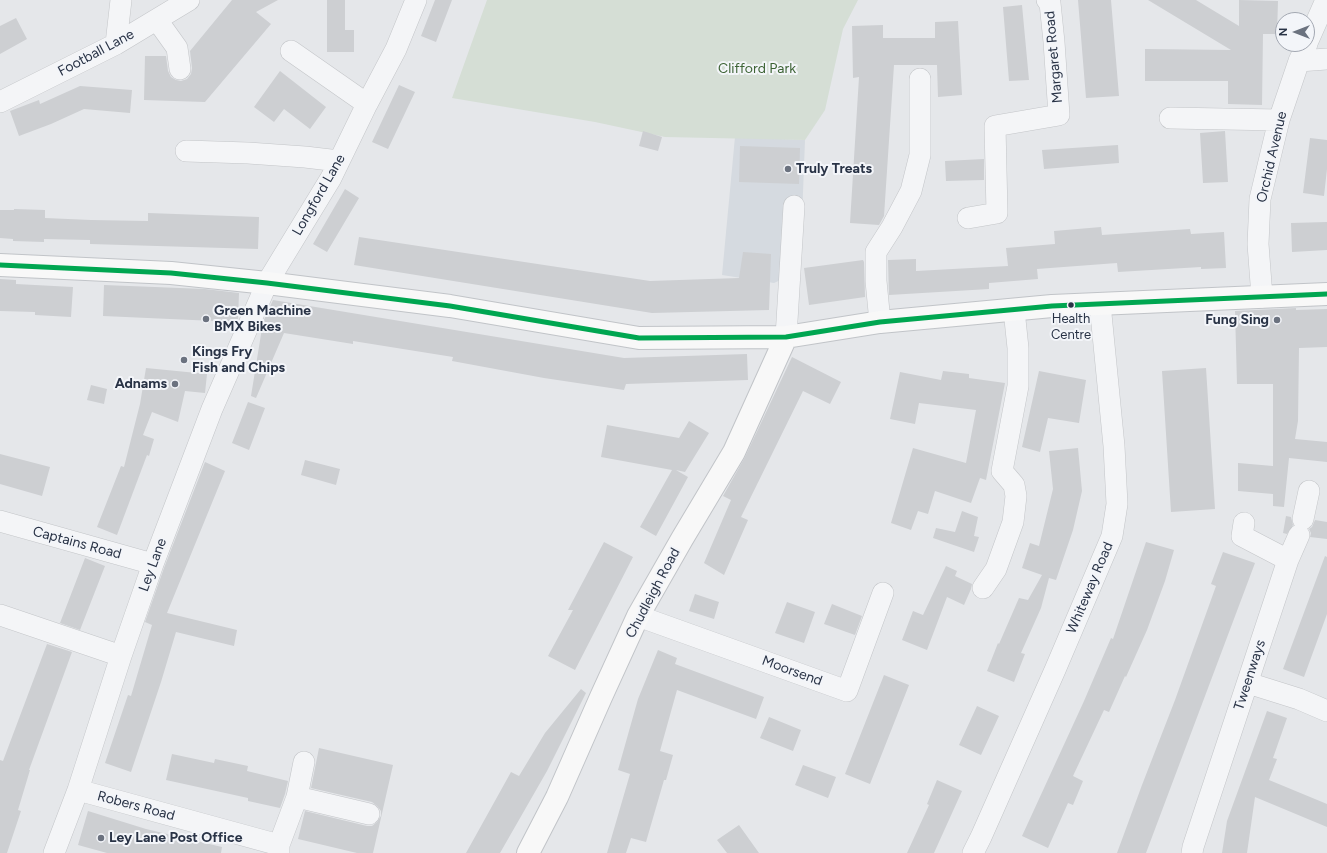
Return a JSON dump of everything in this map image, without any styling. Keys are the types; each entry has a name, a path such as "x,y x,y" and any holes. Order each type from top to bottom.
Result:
{"main road":[{"path":"0,265 171,273 267,283 450,306 639,338 786,337 880,322 1052,306 1327,294"},
{"name":"Chudleigh Road","path":"528,853 557,796 638,616 734,452 786,337"}],"street":[{"path":"116,44 121,0"},
{"name":"Football Lane","path":"0,102 116,44 189,0"},
{"name":"Longford Lane","path":"267,283 332,178 367,104 396,49 416,0"},
{"name":"Margaret Road","path":"968,218 997,214 995,126 1059,115 1054,42 1050,3 1048,0"},
{"name":"Orchid Avenue","path":"1315,25 1326,0"},
{"path":"156,20 177,48 180,69"},
{"path":"291,51 367,104"},
{"name":"Orchid Avenue","path":"1262,297 1258,244 1260,199 1279,120 1303,52"},
{"path":"1309,52 1327,59"},
{"path":"880,322 876,281 876,252 892,227 911,191 920,155 920,78"},
{"path":"1170,118 1279,120"},
{"path":"186,151 248,153 340,161"},
{"path":"786,337 794,206"},
{"name":"Ley Lane","path":"54,853 78,790 121,656 153,564 212,409 267,283"},
{"name":"Whiteway Road","path":"973,853 1046,692 1112,536 1117,504 1114,446 1100,304"},
{"path":"983,588 996,569 1013,522 1016,496 1014,485 1002,471 1018,386 1018,348 1014,310"},
{"name":"Tweenways","path":"1192,853 1288,560 1301,527 1309,491"},
{"name":"Captains Road","path":"0,521 153,564"},
{"path":"1244,523 1242,536 1288,560"},
{"name":"Moorsend","path":"638,616 847,691 883,593"},
{"path":"0,615 121,656"},
{"path":"1248,683 1299,699 1327,710"},
{"path":"279,849 297,797 304,762"},
{"name":"Robers Road","path":"78,790 279,849"},
{"path":"297,797 369,814"}],"shaded area":[{"path":"735,137 805,140 800,271 774,283 722,275"}],"green space":[{"name":"Clifford Park","path":"487,0 858,0 843,29 825,110 805,140 665,137 595,122 452,98"}],"building":[{"path":"232,0 278,0 256,12 271,24 205,102 144,100 145,56 166,56 168,71 171,77 181,81 187,79 191,74 192,68 190,51"},
{"path":"327,0 345,0 345,30 354,30 354,52 327,52"},
{"path":"435,0 452,0 436,42 421,36"},
{"path":"1078,0 1111,0 1119,96 1086,98"},
{"path":"1148,0 1196,0 1239,26 1239,0 1278,1 1278,12 1275,12 1275,34 1263,34 1262,105 1228,104 1228,81 1145,81 1145,49 1231,50"},
{"path":"1022,5 1029,80 1009,81 1003,7"},
{"path":"16,18 27,39 0,54 0,26"},
{"path":"958,21 962,95 938,97 937,65 894,65 884,216 879,225 850,223 859,77 853,78 852,26 883,25 883,38 935,38 935,22"},
{"path":"280,71 326,107 310,129 284,109 274,122 254,107"},
{"path":"399,85 415,92 388,149 372,142"},
{"path":"80,86 132,90 130,113 84,109 19,136 10,111 39,100 40,104"},
{"path":"643,131 662,137 658,151 639,146"},
{"path":"1225,131 1228,182 1203,183 1200,133"},
{"path":"1310,138 1327,140 1327,169 1324,196 1303,193"},
{"path":"1118,145 1119,163 1044,169 1042,150"},
{"path":"740,146 800,148 799,184 739,182"},
{"path":"984,159 984,180 946,181 945,161"},
{"path":"345,189 359,198 327,252 313,244"},
{"path":"0,210 45,210 45,218 91,220 148,221 148,213 259,217 258,249 90,244 90,240 44,239 44,242 13,241 13,239 0,238"},
{"path":"1327,222 1327,250 1292,252 1291,223"},
{"path":"1101,227 1102,235 1190,229 1191,234 1224,232 1226,268 1201,269 1201,267 1118,272 1117,263 1037,269 1038,279 989,283 989,289 889,295 888,260 916,259 916,271 1008,266 1006,248 1055,244 1054,231"},
{"path":"359,237 650,281 739,278 743,252 771,254 769,310 652,313 354,265"},
{"path":"863,260 865,297 809,305 804,268"},
{"path":"0,279 16,280 16,284 73,287 71,317 35,315 35,312 0,311"},
{"path":"104,285 205,289 239,293 238,320 237,322 103,316"},
{"path":"273,300 624,358 747,354 748,380 626,384 624,390 544,378 452,361 453,357 353,341 353,344 284,333 256,398 251,396 263,322"},
{"path":"1296,308 1296,310 1327,309 1327,347 1299,348 1298,421 1295,439 1327,442 1327,462 1289,458 1284,507 1273,506 1273,494 1238,491 1238,463 1273,466 1273,384 1237,384 1235,311"},
{"path":"792,357 841,382 830,404 803,391 741,517 748,520 724,575 704,563 731,500 723,496 745,457"},
{"path":"146,368 207,374 205,393 185,391 178,422 152,412 143,435 154,439 149,456 147,455 117,535 97,527 121,466 124,467 140,404"},
{"path":"1206,368 1215,509 1171,512 1162,371"},
{"path":"943,371 969,374 969,378 1005,383 986,480 980,478 971,503 935,491 928,514 918,511 911,530 891,523 913,448 966,463 976,410 919,403 915,424 890,419 900,372 941,380"},
{"path":"1039,371 1086,380 1079,423 1048,418 1040,452 1022,447"},
{"path":"91,385 107,389 104,404 87,400"},
{"path":"248,402 265,408 249,450 232,443"},
{"path":"689,421 709,433 685,472 676,470 688,477 656,536 640,527 672,470 601,457 607,425 679,438"},
{"path":"1078,448 1082,491 1073,530 1056,580 1049,578 1041,608 1021,653 1025,654 1014,682 987,671 1019,598 1028,600 1042,575 1022,568 1030,543 1039,546 1053,489 1049,451"},
{"path":"0,454 50,467 42,496 0,484"},
{"path":"305,460 340,469 336,485 301,475"},
{"path":"205,462 225,471 167,613 237,630 234,646 176,632 131,772 105,763 128,695 131,696 152,625 145,622"},
{"path":"962,511 978,517 974,536 979,537 974,552 933,538 936,528 955,532"},
{"path":"1286,516 1291,517 1293,525 1287,534 1283,533"},
{"path":"1315,520 1327,522 1327,539 1310,537 1311,533 1309,529 1312,527"},
{"path":"604,542 633,557 575,670 548,656 573,610 568,610"},
{"path":"1146,542 1174,550 1165,581 1147,630 1126,677 1125,676 1109,712 1104,710 1073,776 1083,781 1073,805 1068,803 1048,848 1022,836 1084,701 1111,638 1113,639"},
{"path":"1223,552 1255,563 1146,853 1117,853 1216,586 1211,584"},
{"path":"1325,556 1327,557 1327,614 1304,677 1283,669"},
{"path":"85,558 105,566 80,630 60,623"},
{"path":"946,566 957,571 955,576 972,584 971,589 964,605 947,597 927,650 902,640 913,611 923,615"},
{"path":"695,594 719,602 714,619 689,611"},
{"path":"787,602 815,612 804,643 775,633"},
{"path":"832,604 862,616 855,635 824,624"},
{"path":"47,644 72,652 29,770 18,810 21,811 7,853 0,853 0,760 3,761"},
{"path":"658,650 677,658 675,664 764,697 756,719 677,690 660,751 673,755 646,842 631,838 626,853 607,853 630,774 618,770 638,699"},
{"path":"884,675 909,685 870,784 845,774"},
{"path":"581,689 586,693 547,771 500,853 466,853 511,772 519,776 545,733"},
{"path":"977,706 999,716 981,755 959,745"},
{"path":"1267,711 1287,718 1273,758 1277,759 1269,780 1327,804 1327,827 1255,797 1247,853 1222,853 1227,821"},
{"path":"769,717 801,730 793,751 760,738"},
{"path":"319,748 393,765 373,853 357,853 298,839 305,811 367,826 372,826 381,816 381,811 372,802 311,788"},
{"path":"172,754 214,763 215,759 248,766 247,771 288,781 280,808 248,801 248,798 166,780"},
{"path":"803,765 836,777 828,798 795,785"},
{"path":"937,780 962,791 934,853 907,853 929,805 927,804"},
{"path":"88,811 146,829 222,847 221,853 107,853 78,845"},
{"path":"739,825 759,853 727,853 717,840"}],"transit line":[{"path":"0,265 171,273 267,283 450,306 639,338 786,337 880,322 1052,306 1327,294"}],"place":[{"name":"Truly Treats","path":"788,169"},
{"name":"Health Centre","path":"1071,305"},
{"name":"Green Machine BMX Bikes","path":"206,319"},
{"name":"Fung Sing","path":"1277,320"},
{"name":"Kings Fry Fish and Chips","path":"184,360"},
{"name":"Adnams","path":"175,384"},
{"name":"Ley Lane Post Office","path":"101,838"}]}
